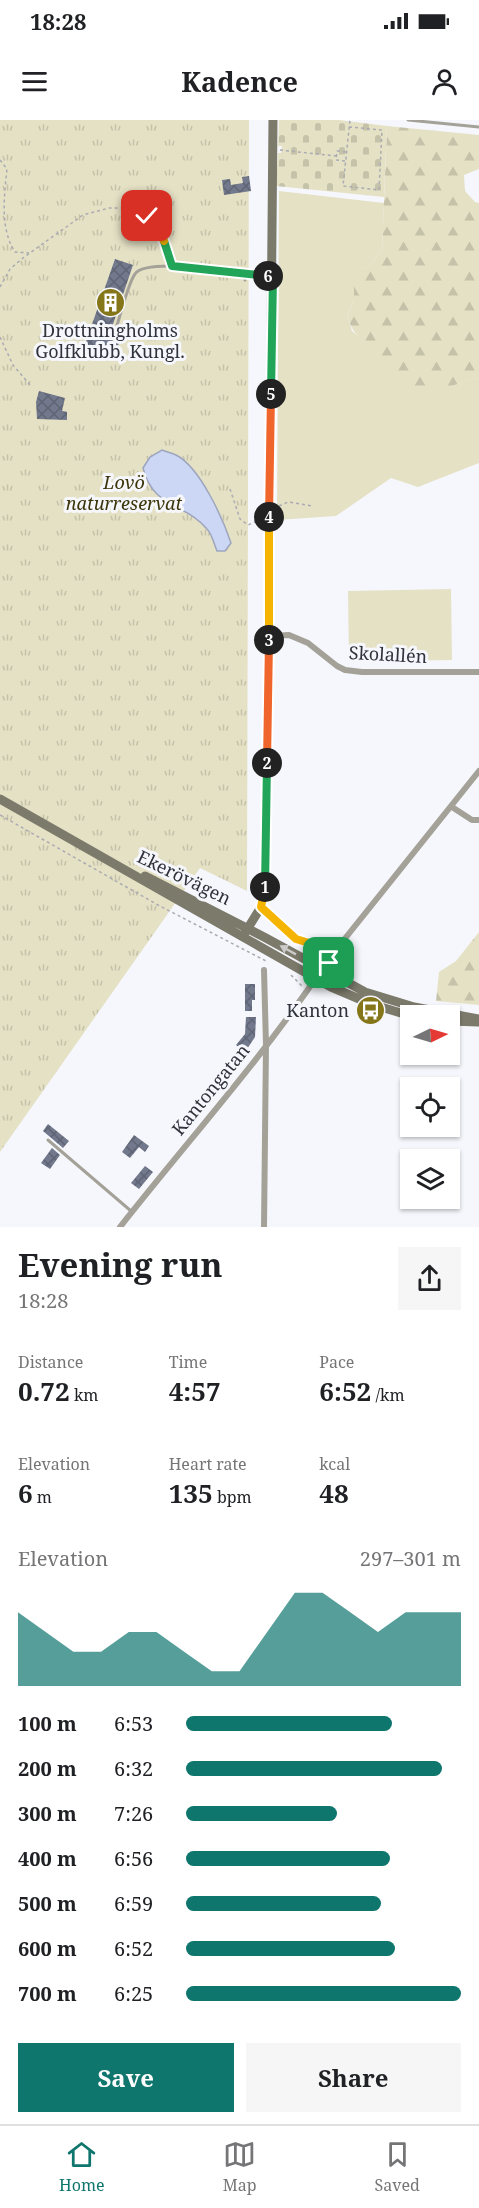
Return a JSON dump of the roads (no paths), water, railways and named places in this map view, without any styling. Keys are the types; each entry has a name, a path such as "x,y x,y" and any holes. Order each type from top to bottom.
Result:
{"street":[{"path":"245,932 261,907 266,883 273,120"},
{"name":"Skolallén","path":"269,636 289,635 308,643 327,660 345,670 479,672"},
{"path":"335,951 479,771"},
{"name":"Ekerövägen","path":"0,799 174,899 374,995 414,1007 479,1021"},
{"path":"452,807 472,820 479,820"},
{"name":"Ekerövägen","path":"245,932 316,978 361,1001 400,1013"},
{"name":"Kantongatan","path":"120,1227 266,1045 309,990 322,969"},
{"path":"264,970 266,1045 264,1227"},
{"name":"Ekerövägen","path":"460,1021 479,1021"}],"lane":[{"path":"408,120 479,127"},
{"path":"114,336 135,273 145,267 189,267 273,276"},
{"path":"188,272 189,267"},
{"path":"245,280 246,274"},
{"path":"48,1140 132,1212"}],"water":[{"path":"162,450 185,461 210,494 231,543 225,551 217,551 212,536 199,521 154,491 143,468 150,457"}],"place":[{"name":"Drottningholms Golfklubb, Kungl.","path":"110,302"},
{"name":"Kanton","path":"370,1011"}],"park label":[{"name":"Lovö naturreservat","path":"124,493"}]}
